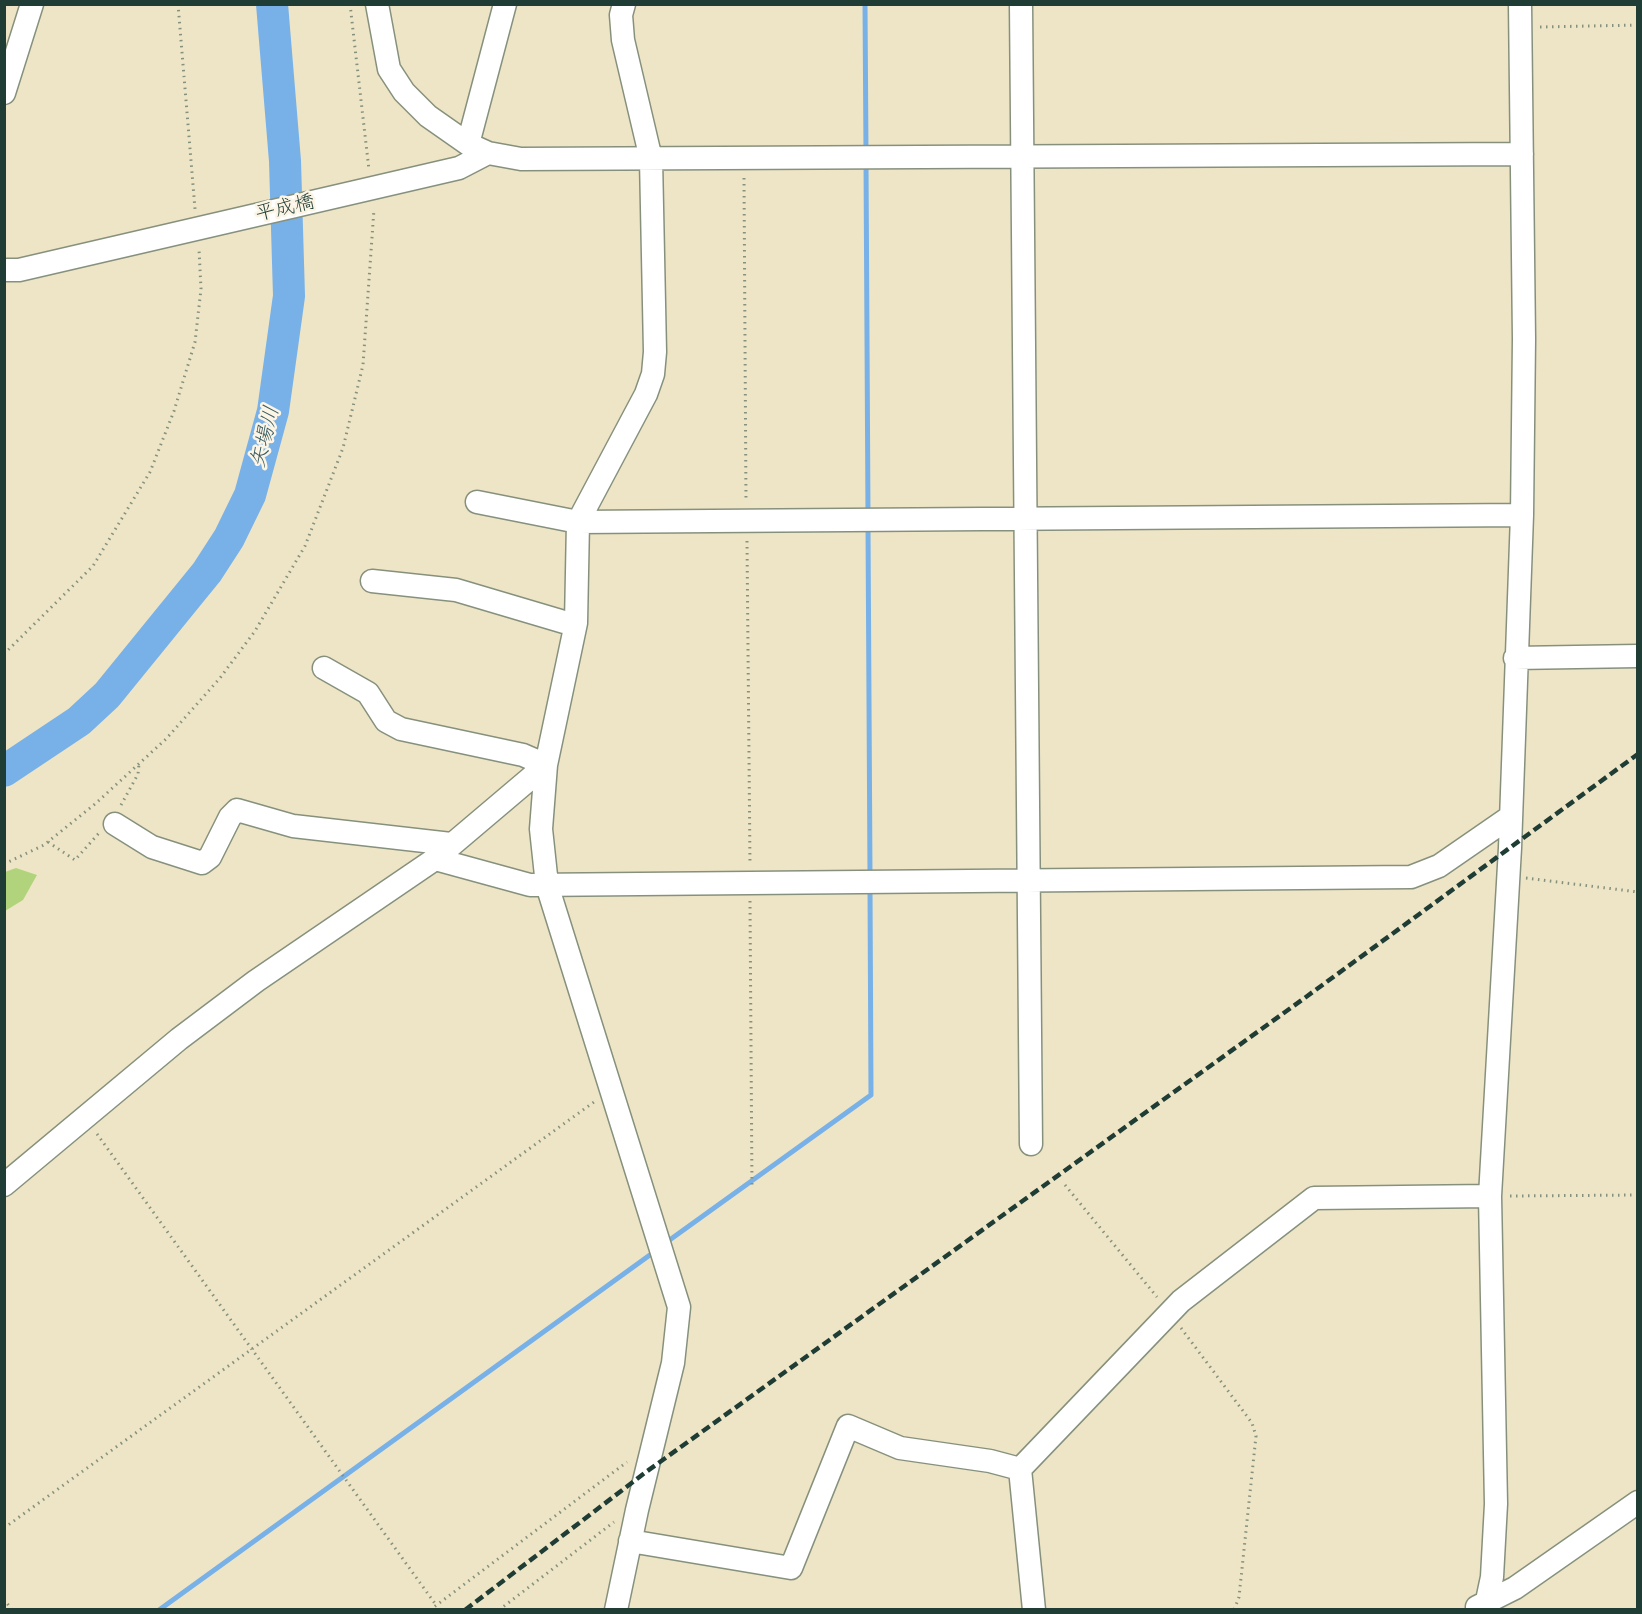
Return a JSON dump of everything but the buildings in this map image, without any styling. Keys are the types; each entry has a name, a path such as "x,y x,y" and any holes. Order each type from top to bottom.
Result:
{"street":[{"path":"4,93 32,4"},
{"path":"377,4 389,69 404,92 428,116 468,144 488,153 547,161 1522,154"},
{"path":"468,144 505,4"},
{"path":"616,1610 638,1504 677,1343 679,1307 547,885 541,830 546,765 576,623 579,592 576,537 578,522 646,394 653,374 655,352 651,159 622,40 621,15 624,4"},
{"path":"1021,4 1031,1144"},
{"path":"1480,1607 1494,1549 1496,1504 1490,1196 1507,875 1522,515 1524,339 1520,4"},
{"name":"平成橋","path":"4,270 19,270 200,226 459,168 488,153"},
{"path":"477,502 578,522 1522,515"},
{"path":"372,580 456,590 564,622 576,623"},
{"path":"1515,658 1638,656"},
{"path":"324,668 368,693 377,711 386,721 401,729 523,755 546,765"},
{"path":"4,1185 179,1039 256,981 443,851 546,765"},
{"path":"115,824 152,847 202,864 210,857 230,817 237,810 293,826 443,851 530,885 547,885 1411,877 1439,866 1509,816"},
{"path":"1034,1610 1020,1469 1181,1301 1314,1198 1490,1196"},
{"path":"630,1541 791,1568 848,1426 900,1448 990,1461 1020,1469"},
{"path":"1480,1607 1515,1588 1635,1506"}],"path":[{"path":"4,654 93,566 150,472 174,411 195,342 201,288 200,226 178,4"},
{"path":"350,4 367,160"},
{"path":"1520,28 1638,25"},
{"path":"744,158 752,1189"},
{"path":"4,864 48,842 95,804 166,739 220,678 255,631 304,546 343,448 363,365 375,216"},
{"path":"48,842 75,860"},
{"path":"1507,875 1638,892"},
{"path":"4,1528 612,1089"},
{"path":"85,1118 436,1605"},
{"path":"1065,1185 1170,1313 1251,1423 1256,1436 1239,1597 1234,1610"},
{"path":"1490,1196 1638,1195"},
{"path":"430,1610 642,1451 651,1453"},
{"path":"499,1610 638,1504"},
{"path":"4,1599 12,1610"}],"green space":[{"path":"16,868 37,875 23,900 5,911 5,872"}],"waterway":[{"name":"矢場川","path":"4,771 79,721 107,695 207,572 229,538 250,495 273,411 289,296 285,161 272,4"},
{"path":"865,4 866,153"},
{"path":"866,162 868,516"},
{"path":"868,525 870,876"},
{"path":"664,1244 871,1095 870,888"},
{"path":"159,1610 654,1252"}],"railway":[{"path":"465,1610 646,1472 1306,997 1638,754"}]}
